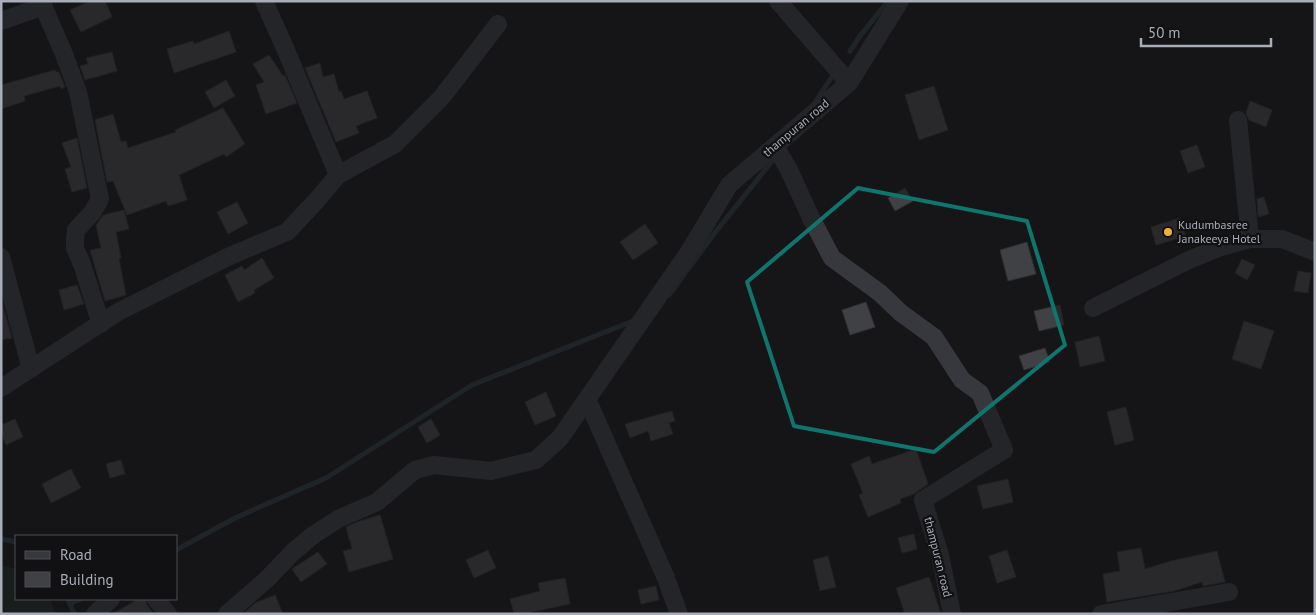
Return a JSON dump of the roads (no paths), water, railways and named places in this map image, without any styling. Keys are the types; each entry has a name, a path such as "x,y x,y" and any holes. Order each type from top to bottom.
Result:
{"street":[{"path":"264,1 338,175"},
{"path":"778,1 849,83"},
{"name":"thampuran road","path":"227,614 312,536 338,519 377,502 415,470 434,465 491,471 536,460 560,438 689,252 729,185 849,83 900,1"},
{"path":"1,21 43,4 78,92 100,199 92,213 76,230 74,239 75,248 101,324"},
{"path":"1,388 118,312 232,255 288,232 338,175 395,144 442,97 498,24"},
{"path":"1238,120 1250,239"},
{"name":"thampuran road","path":"775,147 785,163 832,258 880,293 901,313 934,337 962,380 980,393 1004,450 923,500 940,555 952,614"},
{"path":"1093,308 1189,260 1222,247 1250,239 1282,239 1315,252"},
{"path":"1,257 31,369"},
{"path":"587,399 666,578 679,614"},
{"path":"1101,614 1180,607 1229,592"},
{"path":"95,614 110,600"},
{"path":"157,600 168,614"}],"waterway":[{"path":"850,51 888,1"},
{"path":"814,104 833,75"},
{"path":"669,295 713,235 777,155"},
{"path":"178,549 237,517 326,478 472,385 633,321"},
{"path":"1,539 15,542"},
{"path":"68,600 74,614"},
{"path":"71,603 78,600"}],"place":[{"name":"Kudumbasree Janakeeya Hotel","path":"1168,232"}]}
